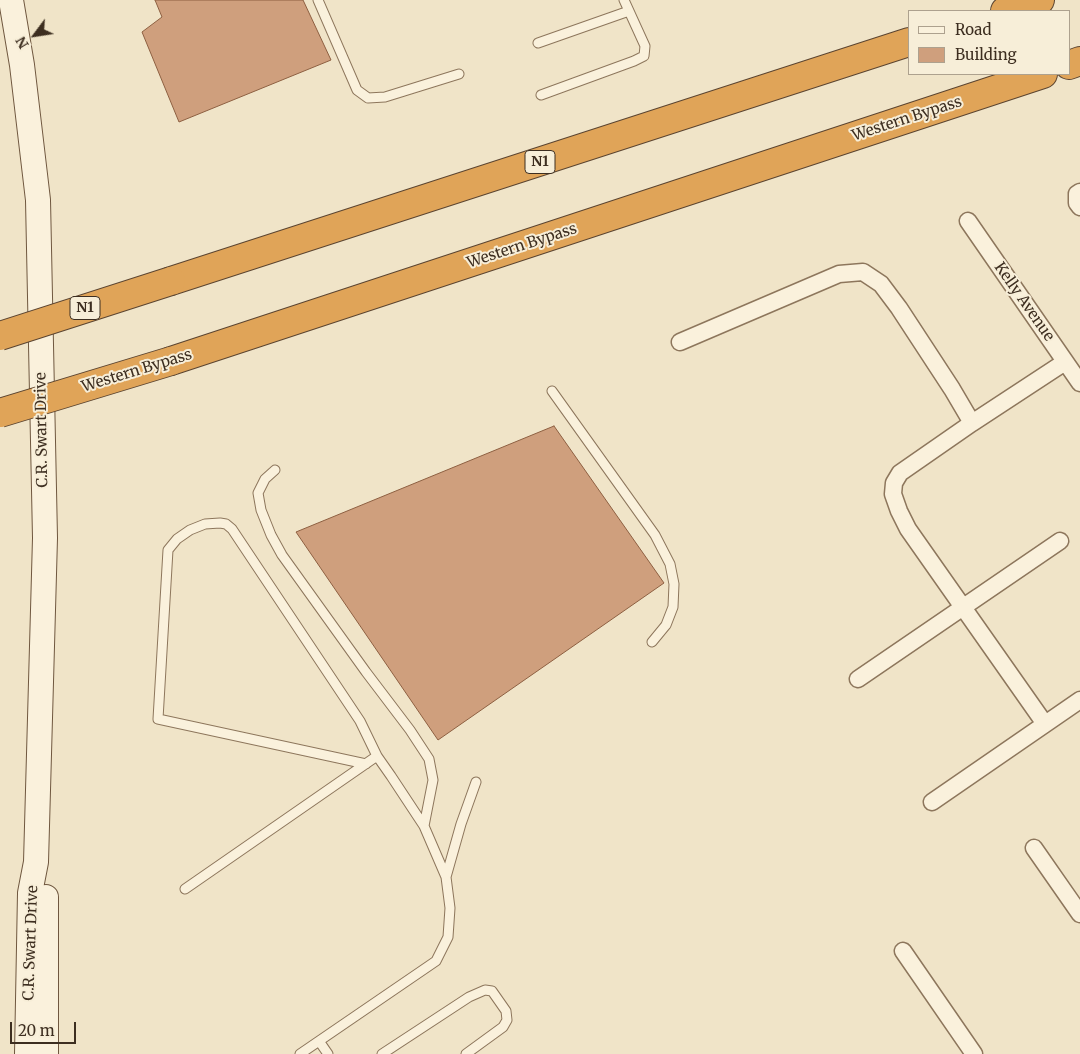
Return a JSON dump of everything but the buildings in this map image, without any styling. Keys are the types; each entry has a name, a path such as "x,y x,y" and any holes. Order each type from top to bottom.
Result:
{"highway":[{"path":"1008,10 1040,0"},
{"name":"N1","path":"0,336 908,42"},
{"name":"Western Bypass","path":"0,413 171,361 1039,75"}],"street":[{"name":"C.R. Swart Drive","path":"11,0 22,65 38,200 45,538 36,862 30,892 27,1054"},
{"path":"1080,192 1077,194 1077,203 1080,207"},
{"name":"Kelly Avenue","path":"968,221 1080,383"},
{"path":"680,342 839,274 863,272 881,284 899,308 972,423"},
{"path":"1045,724 908,529 898,511 893,494 894,483 900,473 1064,362"},
{"path":"858,679 1060,541"},
{"path":"932,802 1080,700"},
{"path":"1034,848 1080,914"},
{"name":"C.R. Swart Drive","path":"36,862 46,892 46,1054"},
{"path":"903,952 974,1054"}],"lane":[{"path":"318,0 357,90 368,98 385,97 460,74"},
{"path":"541,95 644,56 645,46 624,0"},
{"path":"538,43 629,11"},
{"path":"552,391 655,534 670,564 674,584 673,607 666,624 652,642"},
{"path":"275,470 265,479 258,493 261,510 271,535 282,555 410,730 429,759 433,780 424,826"},
{"path":"300,1054 436,961 448,937 450,908 446,877 424,826 377,756 360,721 232,529 226,524 205,524 190,530 177,539 168,550 158,719 366,764"},
{"path":"185,889 377,756"},
{"path":"446,877 461,824 476,782"},
{"path":"382,1054 469,997 485,990 492,991 506,1011 506,1020 503,1027 466,1054"},
{"path":"319,1041 328,1054"}]}
